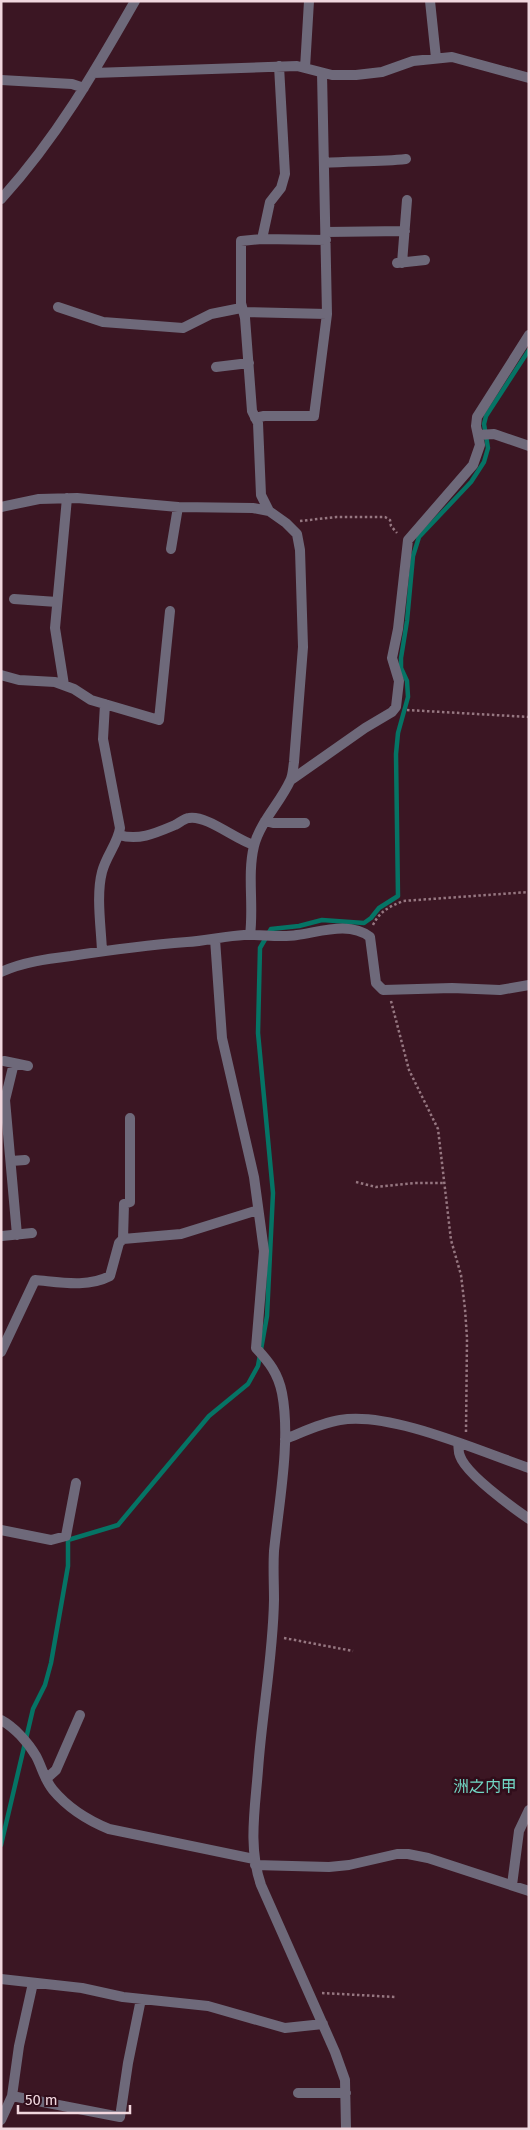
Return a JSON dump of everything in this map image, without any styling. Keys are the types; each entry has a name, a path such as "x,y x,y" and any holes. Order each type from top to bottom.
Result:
{"street":[{"path":"1,199 22,176 84,88 135,1"},
{"path":"305,68 309,1"},
{"path":"430,1 436,58"},
{"path":"93,73 297,66 332,75 382,72 413,61 452,57 529,78"},
{"path":"262,239 270,202 281,188 286,174 279,66"},
{"path":"255,418 264,416 314,416 327,314 322,73"},
{"path":"1,80 72,84 84,88"},
{"path":"324,163 374,160 383,162 406,159"},
{"path":"407,200 405,231 399,263 425,260"},
{"path":"291,780 303,647 300,550 297,534 269,511 261,495 258,423 252,411 243,310 241,241 405,231"},
{"path":"58,307 103,322 183,328 211,314 243,310 327,314"},
{"path":"250,935 252,919 251,870 254,845 265,821 291,780 364,728 392,712 396,707 398,681 392,658 398,628 408,540 413,532 454,490 473,465 480,445 476,426 481,409 529,335"},
{"path":"216,368 249,363"},
{"path":"478,435 494,434 529,446"},
{"path":"1,507 38,499 67,498 178,506 253,508 269,511"},
{"path":"64,685 55,628 67,498"},
{"path":"171,549 178,506"},
{"path":"14,599 57,602"},
{"path":"1,675 19,680 55,682 74,689 91,700 159,720 170,611"},
{"path":"102,951 102,872 119,835 120,828 103,739 105,704"},
{"path":"119,835 130,839 153,835 189,818 201,820 254,845"},
{"path":"265,821 273,823 305,823"},
{"path":"1,972 14,966 36,961 144,945 250,935 296,936 317,931 346,929 363,931 370,937 376,983 383,990 452,988 500,990 529,984"},
{"path":"215,938 222,1038 254,1177 264,1251 256,1348 270,1363 278,1376 282,1394 285,1439 272,1572 274,1599 259,1750 252,1850 261,1886 345,2080 346,2129"},
{"path":"17,1234 11,1161 3,1100 9,1062 28,1066"},
{"path":"1,1352 34,1280 86,1283 100,1281 110,1276 119,1243 123,1238 124,1204 130,1202 130,1118"},
{"path":"11,1161 26,1160"},
{"path":"123,1238 181,1234 258,1210"},
{"path":"2,1236 32,1233"},
{"path":"285,1439 339,1420 383,1421 413,1429 529,1468"},
{"path":"462,1445 460,1456 468,1468 501,1499 529,1518"},
{"path":"1,1530 51,1540 66,1536 76,1483"},
{"path":"46,1779 56,1770 80,1715"},
{"path":"1,1720 10,1724 36,1756 52,1789 71,1808 88,1820 109,1829 254,1862 329,1867 349,1865 396,1854 408,1854 428,1858 526,1890 529,1901"},
{"path":"512,1885 519,1831 529,1810"},
{"path":"1,1979 82,1988 141,1999 208,2006 285,2028 322,2024"},
{"path":"1,2120 12,2096 19,2046 33,1982"},
{"path":"12,2096 120,2117 128,2063 141,1999"},
{"path":"298,2093 346,2093"}],"path":[{"path":"291,528 301,520 336,517 385,517 390,520 391,526 408,540"},
{"path":"396,707 410,711 529,717"},
{"path":"367,935 379,914 403,901 529,892"},
{"path":"389,990 405,1057 438,1129 451,1240 461,1275 465,1310 467,1338 462,1445"},
{"path":"356,1182 376,1187 414,1183 444,1183"},
{"path":"271,1635 353,1651"},
{"path":"311,1998 322,1993 396,1997"}],"waterway":[{"path":"1,1845 33,1709 45,1685 51,1663 68,1566 68,1540 118,1525 209,1416 248,1384 258,1366 267,1316 273,1193 258,1033 260,948 271,929 299,926 322,920 364,923 379,908 398,896 396,754 398,733 408,697 407,681 401,668 401,658 407,621 413,556 419,537 471,482 484,462 488,448 484,424 486,416 529,350"}],"district":[{"name":"洲之内甲","path":"485,1786"}]}
